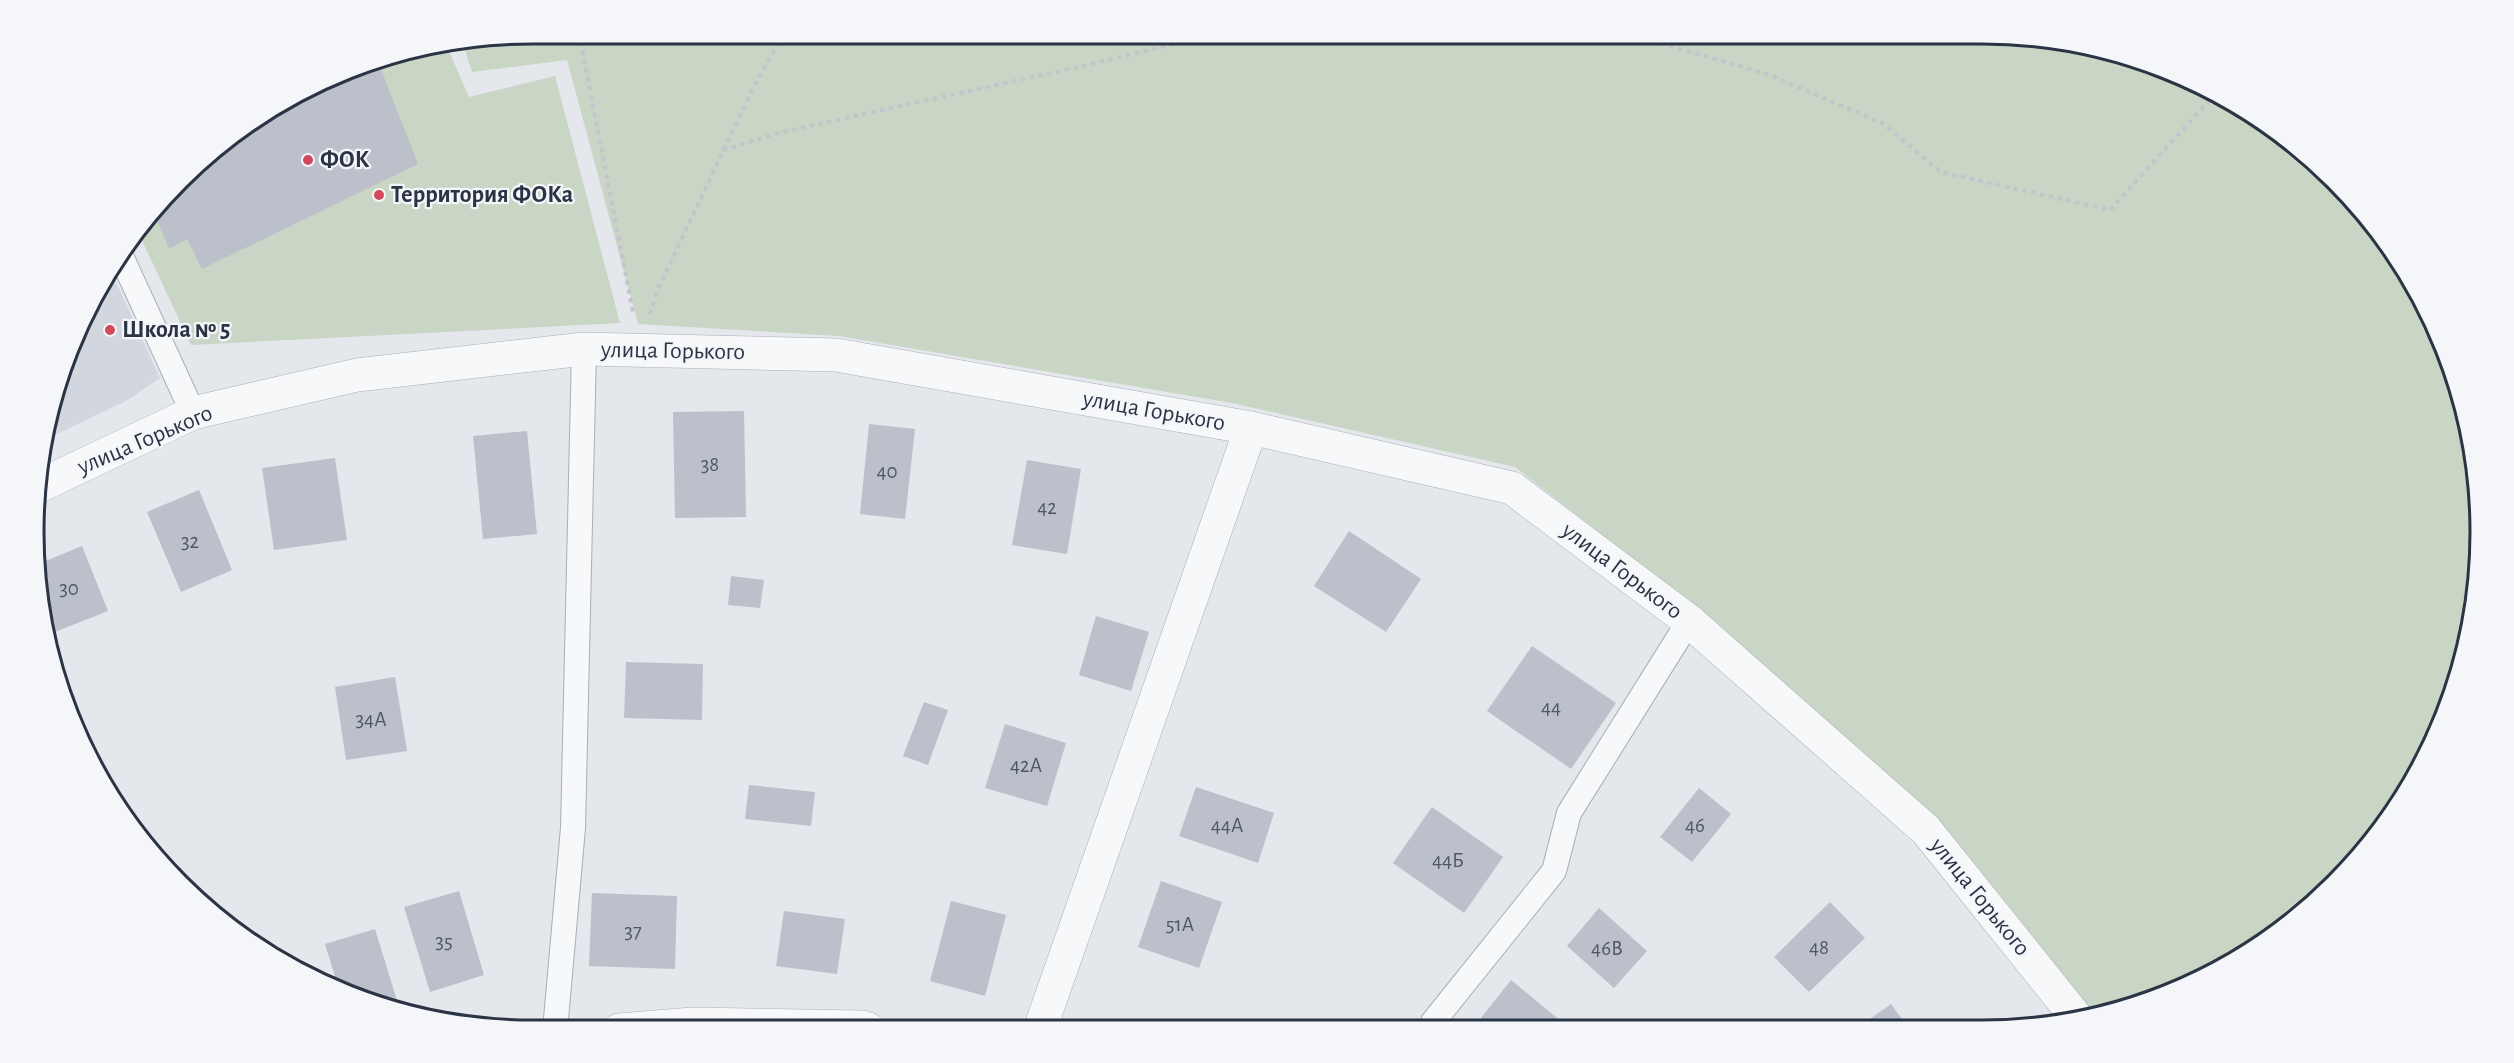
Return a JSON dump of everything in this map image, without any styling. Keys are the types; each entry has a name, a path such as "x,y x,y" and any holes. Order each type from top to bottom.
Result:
{"street":[{"name":"улица Горького","path":"47,482 194,413 357,375 584,349 836,355 1251,428 1512,488 1689,621 1926,830 2071,1011"},
{"path":"1043,1020 1251,428"}],"lane":[{"path":"124,263 194,413"},
{"path":"556,1020 573,828 584,349"},
{"path":"1435,1020 1554,871 1569,813 1689,621"}],"path":[{"path":"581,44 640,350"},
{"path":"640,350 658,289 755,84 778,44"},
{"path":"723,150 778,133 1174,44"},
{"path":"1664,44 1767,74 1882,123 1941,172 2110,210 2210,100"}],"shaded area":[{"name":"Школа № 5","path":"114,278 160,378 126,401 53,436 69,375 94,316"}],"green space":[{"path":"532,44 1982,44 2046,48 2078,53 2139,69 2198,94 2254,126 2280,144 2328,186 2370,234 2388,260 2420,316 2445,375 2454,405 2461,436 2469,500 2470,532 2466,595 2454,658 2445,688 2405,776 2370,829 2328,877 2280,919 2226,954 2169,982 2139,994 2076,1010 1681,596 1515,467 1232,403 839,336 638,324 567,60 472,72 464,49"},
{"name":"Территория ФОКа","path":"449,51 469,97 555,76 620,323 191,345 141,238 186,186 234,144 287,109 316,94 375,69 436,53"}],"building":[{"name":"ФОК","path":"380,67 418,164 202,269 187,239 169,249 157,219 186,186 234,144 287,109 345,81"},
{"path":"744,411 746,517 675,518 673,412"},
{"path":"869,424 915,429 905,519 860,514"},
{"path":"527,431 537,534 483,539 473,436"},
{"path":"335,458 347,540 274,550 262,468"},
{"path":"1027,460 1081,469 1067,554 1012,545"},
{"path":"199,490 232,570 181,592 147,512"},
{"path":"1349,531 1421,579 1386,632 1314,586"},
{"path":"82,546 108,611 54,632 45,561"},
{"path":"731,576 764,580 760,608 728,605"},
{"path":"1096,616 1149,632 1131,691 1079,675"},
{"path":"1532,646 1616,703 1571,769 1487,711"},
{"path":"626,662 703,664 702,720 624,718"},
{"path":"395,677 407,751 346,760 335,687"},
{"path":"924,702 948,710 928,765 903,756"},
{"path":"1005,724 1066,743 1047,806 985,788"},
{"path":"749,785 815,792 811,826 745,819"},
{"path":"1196,787 1274,813 1258,863 1179,836"},
{"path":"1699,788 1731,814 1692,862 1660,837"},
{"path":"1432,807 1503,857 1464,913 1393,863"},
{"path":"1161,881 1222,902 1199,968 1138,947"},
{"path":"459,891 484,975 430,992 404,907"},
{"path":"592,893 677,896 675,969 589,966"},
{"path":"951,901 1006,915 985,996 930,981"},
{"path":"1830,902 1865,938 1809,992 1774,957"},
{"path":"1599,908 1647,951 1614,988 1567,946"},
{"path":"784,911 845,919 837,974 776,966"},
{"path":"375,929 397,1001 335,978 325,944"},
{"path":"1511,980 1560,1020 1483,1020 1481,1018"},
{"path":"1891,1004 1903,1020 1868,1020"}],"place":[{"name":"ФОК","path":"308,160"},
{"name":"Территория ФОКа","path":"379,195"},
{"name":"Школа № 5","path":"110,330"}]}
